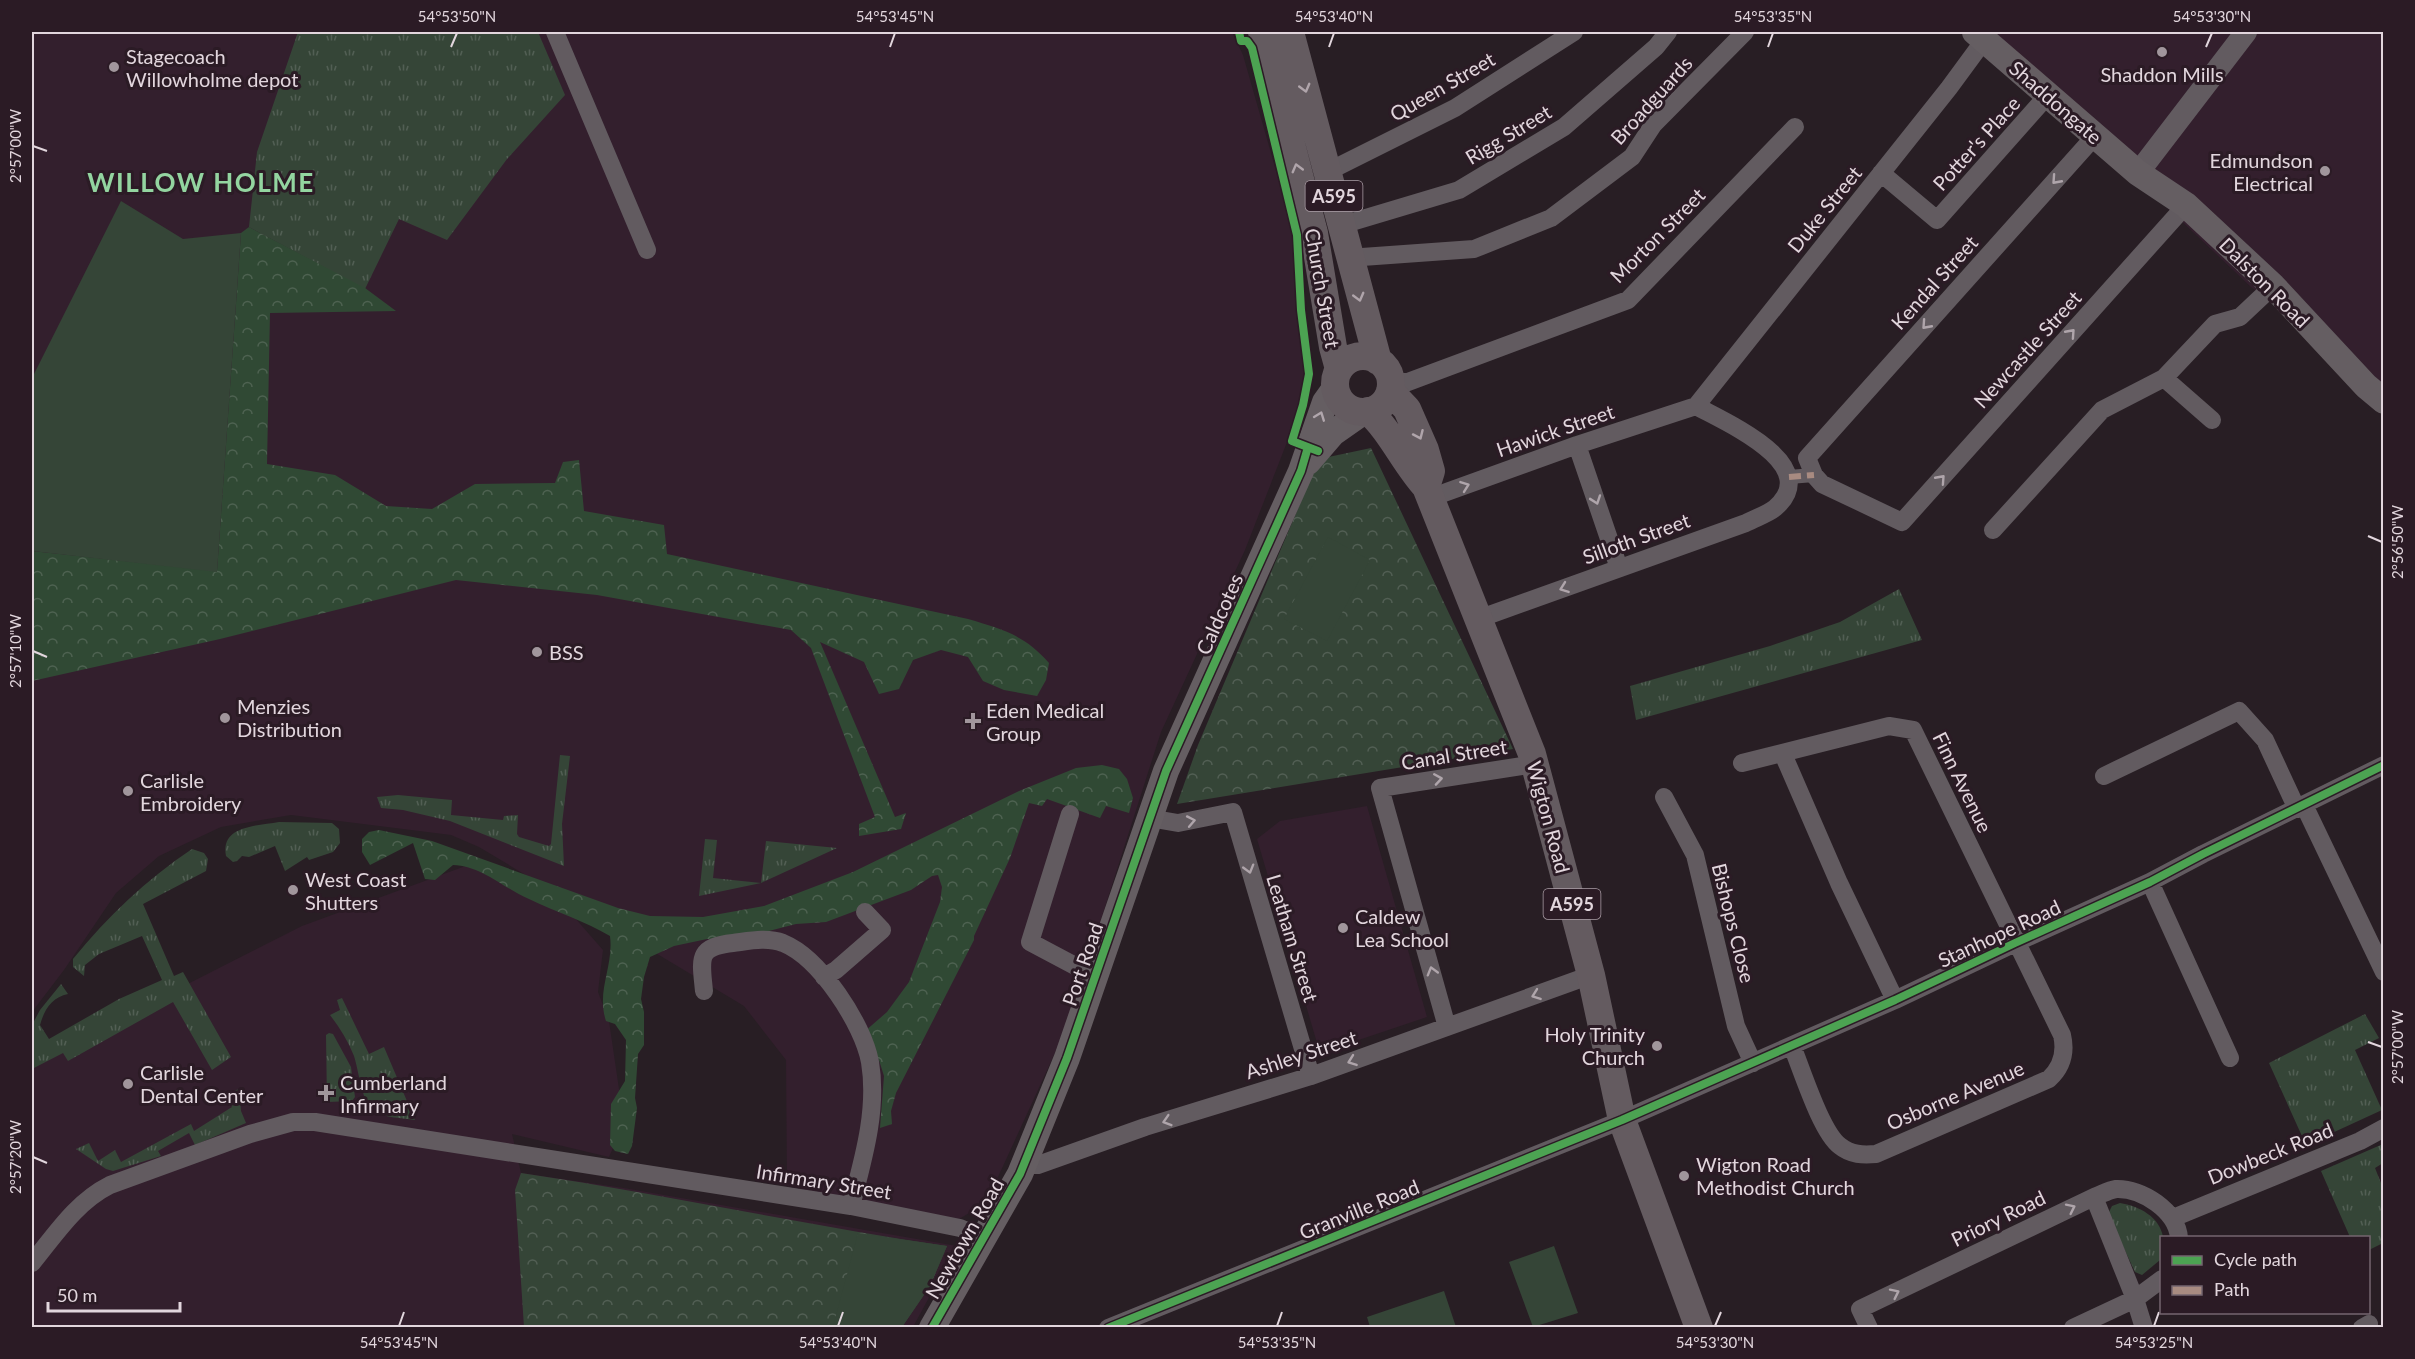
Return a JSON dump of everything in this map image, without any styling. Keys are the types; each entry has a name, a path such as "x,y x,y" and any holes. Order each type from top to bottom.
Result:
{"main road":[{"name":"Church Street","path":"1263,32 1314,234 1337,379"},
{"name":"Church Street","path":"1290,32 1342,225 1349,260 1386,378"},
{"name":"Shaddongate","path":"1980,35 2138,173"},
{"name":"Dalston Road","path":"2138,173 2186,205 2272,286 2366,386 2384,401"},
{"path":"1369,357 1386,378 1382,404 1365,412 1355,411 1342,402 1337,379 1352,358 1369,357"},
{"name":"Wigton Road","path":"1386,378 1407,409 1425,450 1431,471 1428,492"},
{"name":"Caldcotes","path":"1166,771 1301,471 1325,402 1337,379"},
{"name":"Caldcotes","path":"1301,471 1334,433 1365,412"},
{"name":"Wigton Road","path":"1365,412 1378,420 1411,471 1428,492 1535,764 1591,975 1622,1120 1699,1328"},
{"name":"Port Road","path":"1023,1165 1067,1059 1166,771"},
{"name":"Newtown Road","path":"932,1328 1023,1165"}],"street":[{"path":"555,32 647,250"},
{"name":"Queen Street","path":"1327,172 1455,108 1574,32"},
{"name":"Rigg Street","path":"1342,225 1459,190 1564,127 1656,47 1668,32"},
{"name":"Broadguards","path":"1349,260 1362,257 1474,249 1551,218 1632,158 1653,126 1745,32"},
{"path":"2138,173 2246,32"},
{"name":"Duke Street","path":"1696,406 1881,173 1980,35"},
{"name":"Potter's Place","path":"1881,173 1937,220 2048,96"},
{"name":"Morton Street","path":"1386,378 1408,382 1628,300 1796,127"},
{"name":"Kendal Street","path":"1811,467 2095,136"},
{"name":"Newcastle Street","path":"1811,467 1822,484 1902,522 2186,205"},
{"path":"1994,530 2102,410 2164,378 2215,324 2240,317 2272,286"},
{"path":"2164,378 2212,420"},
{"path":"1696,406 1770,450 1779,459 1789,477 1811,467"},
{"name":"Hawick Street","path":"1428,492 1499,474 1577,445 1696,406"},
{"path":"1577,445 1619,568"},
{"name":"Silloth Street","path":"1478,619 1746,523 1776,507 1790,487 1789,477"},
{"path":"2104,776 2240,711 2265,740 2384,972"},
{"name":"Finn Avenue","path":"1742,763 1888,726 1913,730 2015,942"},
{"path":"1783,754 1839,883 1895,1000"},
{"name":"Canal Street","path":"1447,1027 1380,788 1535,764"},
{"name":"Stanhope Road","path":"1622,1120 1895,1000 2015,942 2150,882 2384,765"},
{"name":"Bishops Close","path":"1664,797 1695,855 1736,1026 1753,1063"},
{"name":"Leatham Street","path":"1149,818 1178,823 1233,813 1311,1076"},
{"path":"1070,814 1030,942 1096,977"},
{"path":"2150,882 2230,1058"},
{"path":"824,977 836,970 882,930 865,912"},
{"path":"704,991 703,958 707,950 713,946 758,940 783,944 803,956 824,977 854,1018 864,1039 872,1080 871,1118 851,1206"},
{"name":"Osborne Avenue","path":"1792,1046 1827,1129 1839,1146 1856,1154 1876,1154 2049,1079 2059,1067 2064,1046 2061,1035 2015,942"},
{"name":"Ashley Street","path":"1023,1165 1038,1165 1145,1128 1311,1076 1591,975"},
{"name":"Granville Road","path":"1108,1328 1622,1120"},
{"name":"Infirmary Street","path":"32,1263 78,1207 94,1193 110,1185 250,1134 292,1122 315,1122 851,1206 960,1228 984,1238"},
{"name":"Dowbeck Road","path":"2173,1218 2384,1128"},
{"name":"Priory Road","path":"1869,1328 1860,1309 2094,1197 2116,1189 2136,1193 2158,1203 2173,1218"},
{"path":"2094,1197 2135,1299 2144,1328"},
{"path":"2173,1218 2178,1236"},
{"path":"2073,1328 2135,1299 2160,1280"}],"shaded area":[{"path":"32,32 1232,32 1243,55 1284,199 1287,202 1297,235 1296,266 1309,354 1296,419 1245,550 1161,732 1066,1029 986,1203 959,1219 787,1186 786,1060 744,1006 479,847 451,835 291,815 221,827 159,856 116,893 64,970 32,1012"},
{"path":"1982,32 2383,32 2383,387 2251,287"},
{"name":"Caldew Lea School","path":"1367,806 1427,1017 1320,1053 1257,839 1280,821"},
{"name":"Cumberland Infirmary","path":"471,864 568,910 603,950 598,992 609,1021 624,1123 609,1157 512,1134 521,1173 624,1188 957,1246 913,1327 32,1328 32,1063 302,926"}],"green space":[{"path":"298,32 538,32 565,95 507,159 447,240 399,219 365,289 249,227 257,152"},
{"path":"121,201 183,239 241,233 217,572 32,551 32,378"},
{"path":"249,227 365,288 396,311 270,313 267,464 335,475 386,506 432,509 475,484 555,483 563,462 579,460 584,511 664,525 667,554 968,619 1022,639 1049,663 1046,680 1037,696 1004,690 983,681 968,657 941,650 913,660 899,689 879,694 864,662 820,642 895,817 906,813 901,829 859,836 859,824 875,817 811,648 791,630 597,595 456,580 220,639 32,681 32,551 217,571 241,233"},
{"path":"1371,448 1513,749 1177,804 1198,745 1319,459"},
{"path":"1328,537 1370,560 1327,641 1284,619"},
{"path":"1899,589 1922,640 1636,720 1630,686 1770,646 1840,622"},
{"path":"560,755 570,756 562,824 564,866 450,821 403,810 381,808 377,797 398,795 452,800 451,815 503,820 504,816 518,815 517,834 519,837 549,846"},
{"path":"1102,765 1119,769 1127,779 1133,798 1129,813 1106,806 1100,818 1047,799 1042,806 1029,803 1010,858 974,940 896,1093 891,1111 892,1124 880,1128 884,1076 879,1060 864,1036 864,1032 887,1012 909,982 940,902 942,887 938,875 932,876 911,890 826,922 796,924 733,940 707,939 674,946 650,957 641,999 644,1012 644,1045 638,1054 635,1098 637,1108 632,1146 628,1154 615,1151 610,1145 611,1104 625,1081 626,1040 615,1024 606,1021 603,1010 604,989 610,958 610,936 539,904 492,878 464,866 453,865 435,880 425,879 413,843 370,865 362,852 362,839 369,832 379,830 432,841 618,908 650,916 703,917 764,906 853,872 1019,791 1076,768"},
{"path":"279,822 332,823 339,829 340,843 333,852 309,860 307,857 285,871 275,846 249,857 242,856 233,862 226,856 229,838 235,833 251,826"},
{"path":"705,839 717,840 713,878 761,883 699,896"},
{"path":"766,841 837,848 761,883"},
{"path":"192,849 204,853 208,859 206,871 143,904 174,976 183,972 231,1057 212,1070 173,1002 68,1061 63,1053 32,1069 32,1025 40,1010 61,984 68,994 57,998 50,1005 40,1025 49,1039 119,999 162,980 142,936 99,954 85,965 84,976 73,967 73,959 128,900"},
{"path":"342,998 369,1054 384,1047 415,1120 383,1115 374,1111 367,1102 352,1050 330,1015 340,1010 337,1000"},
{"path":"2365,1014 2379,1038 2355,1050 2382,1110 2306,1145 2269,1063"},
{"path":"333,1034 351,1067 355,1097 352,1101 327,1102 326,1035"},
{"path":"239,1089 241,1111 246,1123 195,1145 189,1133 158,1151 161,1156 113,1171 106,1169 76,1149 89,1143 98,1161 115,1150 121,1162 191,1124 194,1131 232,1107 225,1094"},
{"path":"2383,1144 2383,1163 2375,1168 2383,1188 2383,1243 2370,1250 2370,1236 2350,1236 2321,1171"},
{"path":"521,1173 947,1246 930,1286 902,1327 524,1327 515,1190"},
{"path":"2120,1203 2141,1210 2153,1218 2161,1230 2163,1236 2160,1236 2160,1260 2142,1275 2135,1272 2108,1214 2112,1206"},
{"path":"858,1233 947,1246 930,1286 902,1327 833,1327"},
{"path":"1554,1246 1578,1313 1533,1327 1509,1262"},
{"path":"1444,1291 1456,1327 1370,1327 1367,1317"}],"marked path":[{"path":"1789,477 1814,475"}],"cycle path":[{"path":"1239,32 1241,41 1247,41 1252,48 1297,235 1301,310 1309,374 1303,405 1292,441 1318,451"},
{"path":"932,1328 1020,1174 1067,1058 1166,771 1301,471 1308,447"},
{"path":"1108,1328 1622,1120 1895,1000 2150,882 2384,765"}],"place":[{"name":"Shaddon Mills","path":"2162,52"},
{"name":"Stagecoach Willowholme depot","path":"114,67"},
{"name":"Edmundson Electrical","path":"2325,171"},
{"name":"BSS","path":"537,652"},
{"name":"Menzies Distribution","path":"225,718"},
{"name":"Eden Medical Group","path":"973,721"},
{"name":"Carlisle Embroidery","path":"128,791"},
{"name":"West Coast Shutters","path":"293,890"},
{"name":"Caldew Lea School","path":"1343,928"},
{"name":"Holy Trinity Church","path":"1657,1046"},
{"name":"Carlisle Dental Center","path":"128,1084"},
{"name":"Cumberland Infirmary","path":"326,1093"},
{"name":"Wigton Road Methodist Church","path":"1684,1176"}],"district":[{"name":"WILLOW HOLME","path":"201,182"}]}
